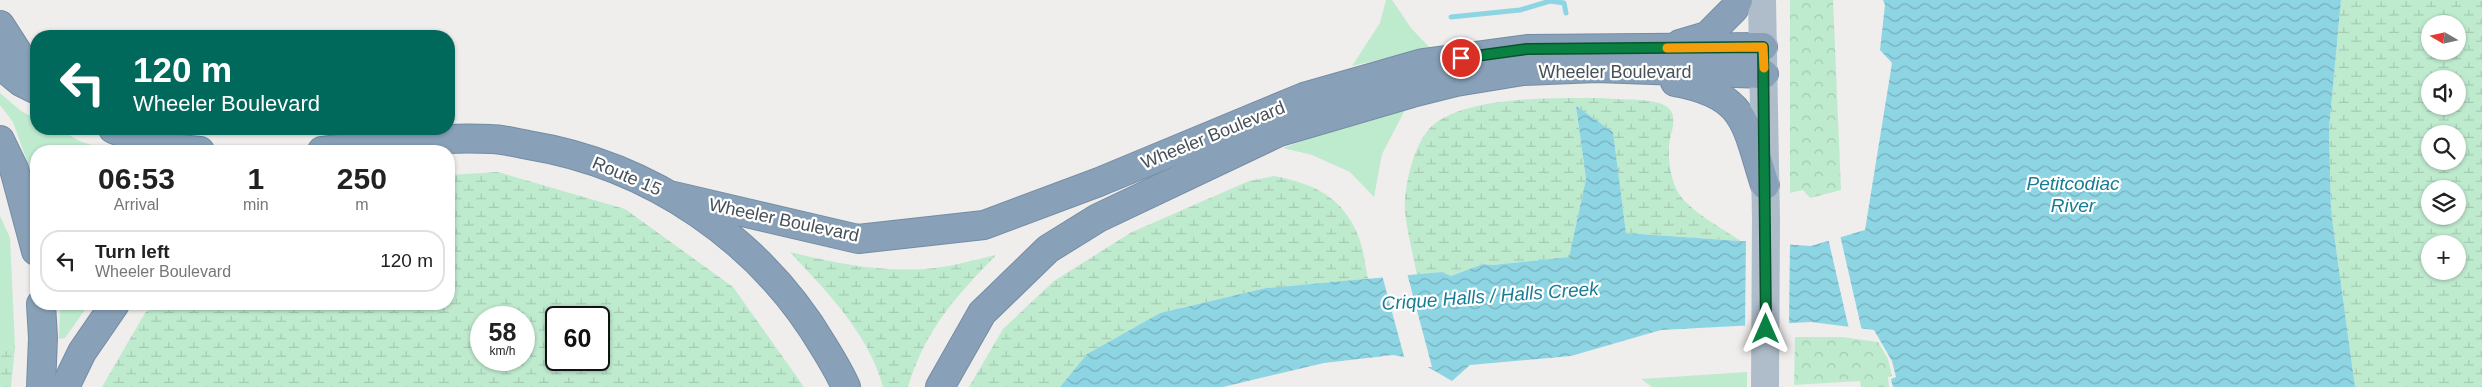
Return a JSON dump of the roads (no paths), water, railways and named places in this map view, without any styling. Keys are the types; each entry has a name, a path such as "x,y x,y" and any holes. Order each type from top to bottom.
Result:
{"highway":[{"path":"1663,48 1707,36 1734,9 1738,0"},
{"path":"0,25 30,72"},
{"name":"Wheeler Boulevard","path":"674,196 858,239 984,225 1098,182 1304,97 1423,63 1527,49 1763,47"},
{"path":"0,64 21,82 30,87"},
{"path":"1597,68 1701,87 1722,97 1743,118 1766,185"},
{"name":"Wheeler Boulevard","path":"940,387 982,313 1048,249 1098,218 1279,132 1456,82 1523,71 1597,68 1764,74"},
{"path":"128,135 154,145"},
{"name":"Route 15","path":"384,145 429,138 502,140 556,149 616,168 674,196 725,232 771,275 810,324 846,387"},
{"path":"0,140 14,169 30,229"},
{"path":"41,387 44,338 42,310"},
{"path":"65,387 82,352 111,310"}],"main road":[{"path":"1762,0 1766,185 1765,377"}],"water":[{"name":"Petitcodiac River","path":"1883,0 2341,0 2329,129 2331,211 2355,387 1893,387 1891,379 1896,377 1892,361 1874,330 1811,322 1661,330 1571,356 1470,365 1452,381 1414,359 1393,355 1324,363 1223,387 1060,387 1087,354 1160,313 1266,288 1442,272 1451,276 1483,264 1493,265 1569,257 1586,179 1576,106 1613,132 1626,233 1811,246 1865,230 1892,63 1880,50 1885,5"}],"waterway":[{"path":"1451,17 1520,10 1550,1 1564,3 1566,13"}],"water label":[{"name":"Crique Halls / Halls Creek","path":"1490,296"}]}
